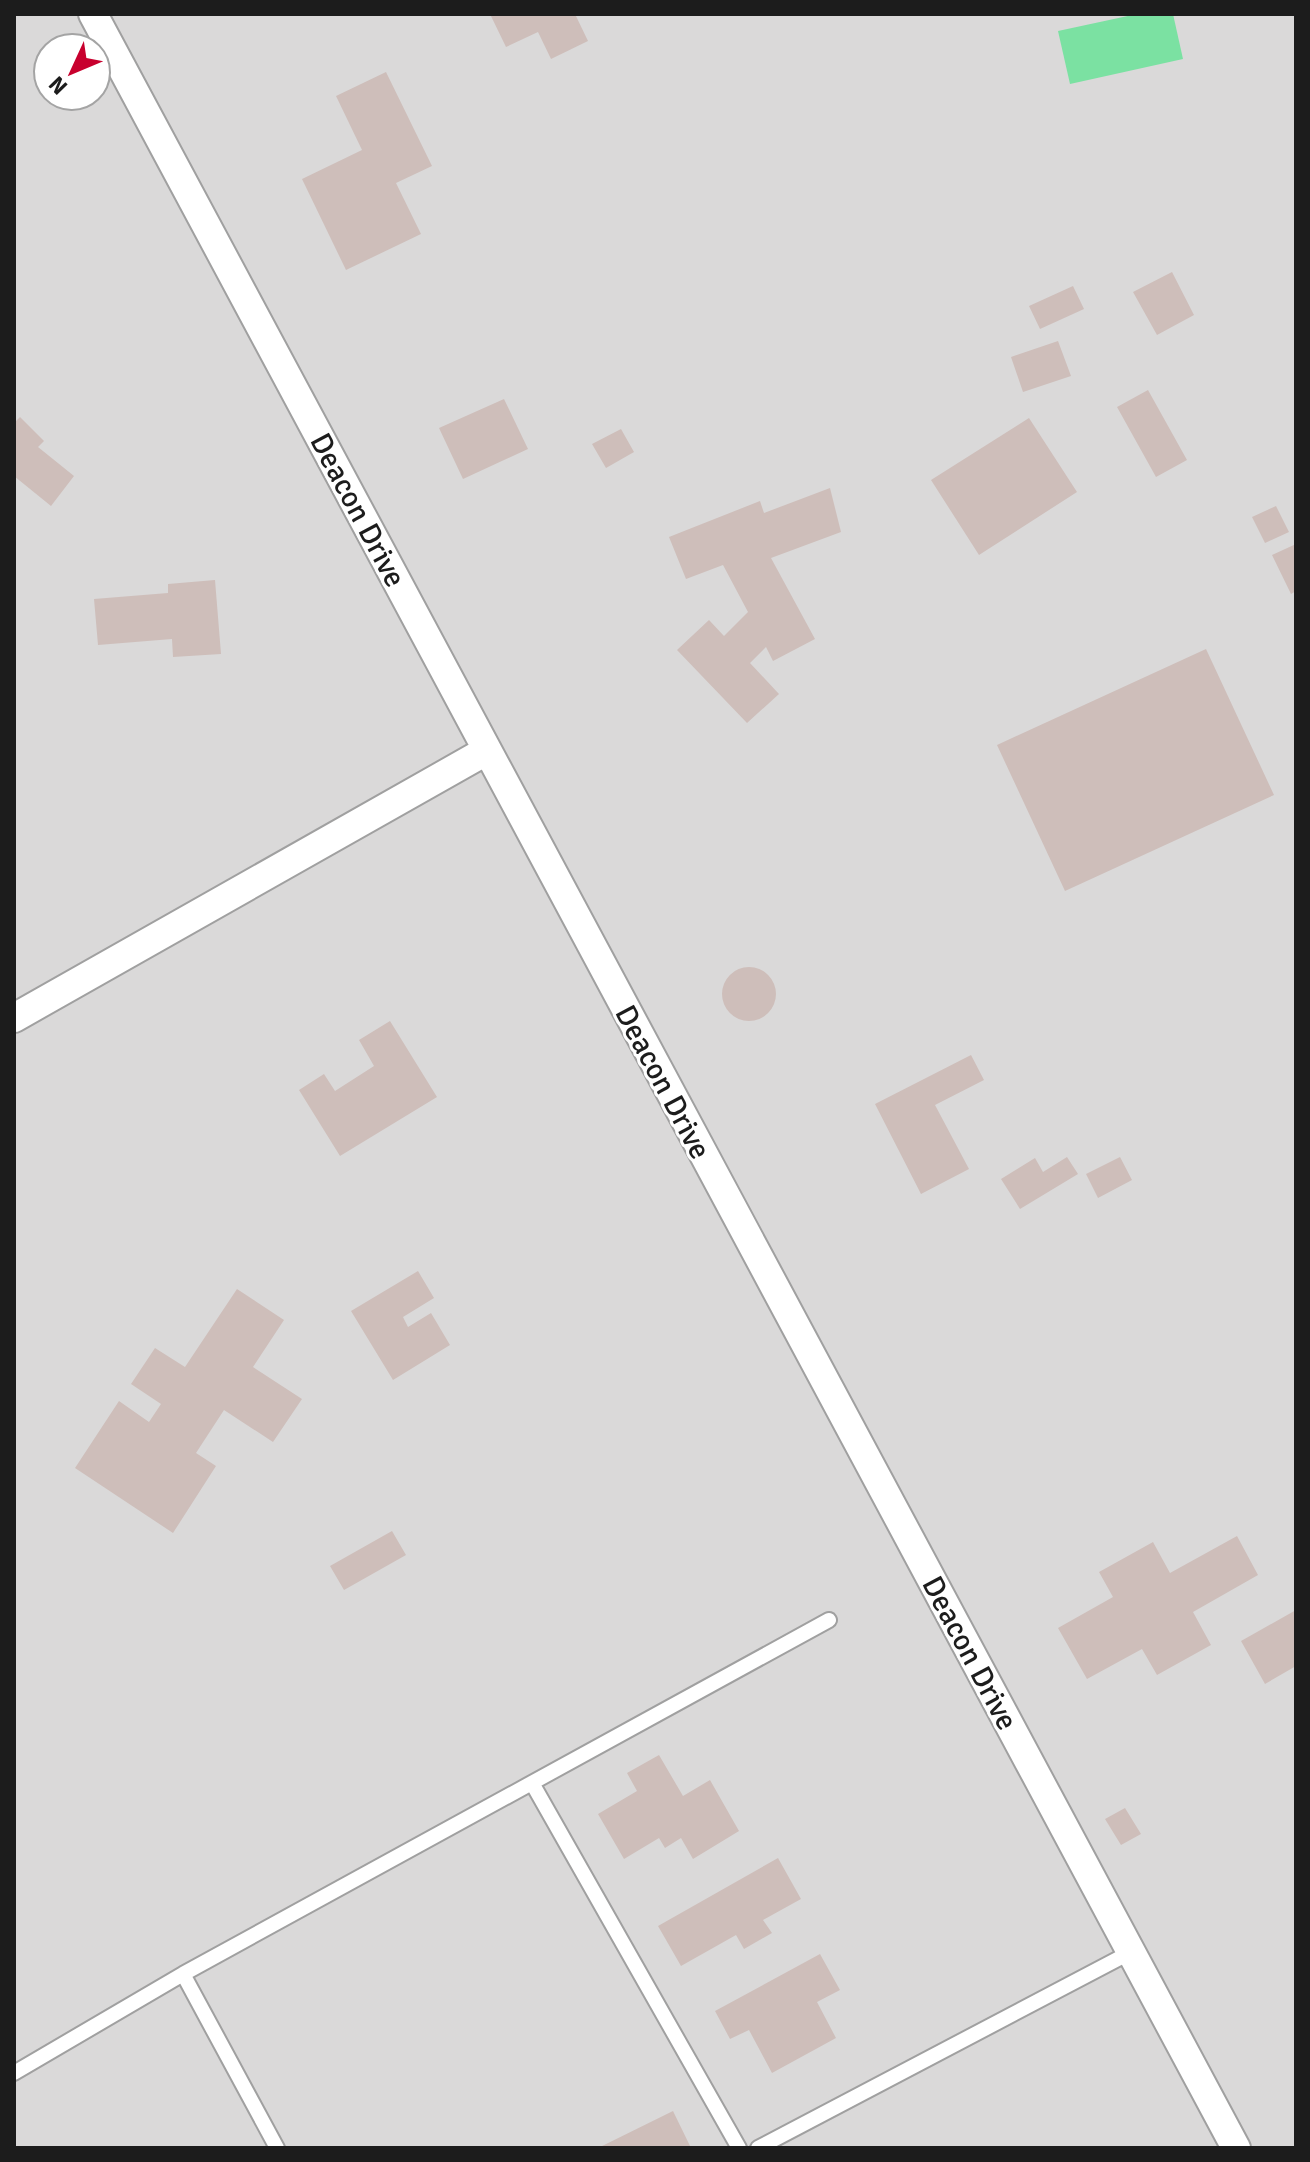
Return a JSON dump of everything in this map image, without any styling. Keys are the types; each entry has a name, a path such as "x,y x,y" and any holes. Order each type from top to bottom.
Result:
{"street":[{"name":"Deacon Drive","path":"93,14 1236,2148"},
{"path":"14,1018 486,751"}],"lane":[{"path":"14,2073 183,1974 829,1620"},
{"path":"532,1783 739,2148"},
{"path":"758,2148 1131,1952"},
{"path":"183,1974 277,2148"}],"shaded area":[{"path":"14,14 1296,14 1296,2148 14,2148"}],"green space":[{"path":"1137,14 1173,14 1183,59 1070,84 1058,31"}],"building":[{"path":"490,14 575,14 588,41 551,59 538,32 506,47"},
{"path":"386,72 432,166 396,183 421,234 346,270 302,179 362,150 336,96"},
{"path":"1172,272 1194,315 1157,335 1133,292"},
{"path":"1073,286 1084,309 1040,329 1029,306"},
{"path":"1058,341 1071,376 1023,392 1011,357"},
{"path":"1148,390 1187,460 1156,477 1117,407"},
{"path":"504,399 528,449 463,479 439,428"},
{"path":"20,417 44,441 38,447 74,476 51,506 14,476 14,423"},
{"path":"1029,418 1077,492 979,555 931,480"},
{"path":"621,429 634,452 606,468 592,444"},
{"path":"830,488 841,532 771,558 815,639 773,661 766,647 750,663 779,694 747,723 677,650 709,620 724,636 748,612 723,565 686,579 669,537 760,501 764,513"},
{"path":"1276,506 1289,532 1265,543 1252,517"},
{"path":"1296,544 1296,591 1291,594 1272,555"},
{"path":"215,580 221,654 173,657 172,639 98,645 94,599 168,593 168,584"},
{"path":"1206,649 1274,795 1065,891 997,745"},
{"path":"749,967 768,975 776,994 768,1013 749,1021 730,1013 722,994 730,975"},
{"path":"390,1021 437,1097 340,1156 299,1090 324,1074 335,1091 374,1066 359,1040"},
{"path":"971,1055 984,1080 935,1105 969,1169 921,1194 875,1104"},
{"path":"1067,1157 1078,1174 1020,1209 1001,1179 1035,1158 1043,1172"},
{"path":"1120,1157 1132,1180 1098,1198 1086,1174"},
{"path":"418,1271 434,1298 403,1317 408,1327 431,1313 450,1345 393,1380 351,1311"},
{"path":"237,1289 284,1320 253,1367 302,1399 273,1442 224,1410 196,1453 216,1466 173,1533 75,1468 119,1401 149,1422 161,1404 131,1384 155,1348 185,1367"},
{"path":"392,1531 406,1555 344,1590 330,1566"},
{"path":"1237,1536 1258,1575 1193,1612 1211,1645 1157,1675 1142,1649 1087,1679 1058,1628 1113,1597 1099,1572 1153,1542 1170,1573"},
{"path":"1296,1610 1296,1666 1265,1684 1241,1641"},
{"path":"659,1755 683,1796 710,1780 739,1831 693,1859 681,1838 665,1848 659,1838 624,1859 598,1814 637,1791 627,1773"},
{"path":"1125,1808 1141,1834 1121,1845 1105,1819"},
{"path":"778,1858 801,1899 763,1920 772,1933 744,1949 736,1935 681,1966 658,1926"},
{"path":"820,1954 840,1990 817,2002 836,2038 772,2073 749,2030 730,2039 715,2011"},
{"path":"673,2111 691,2148 598,2148"}]}
